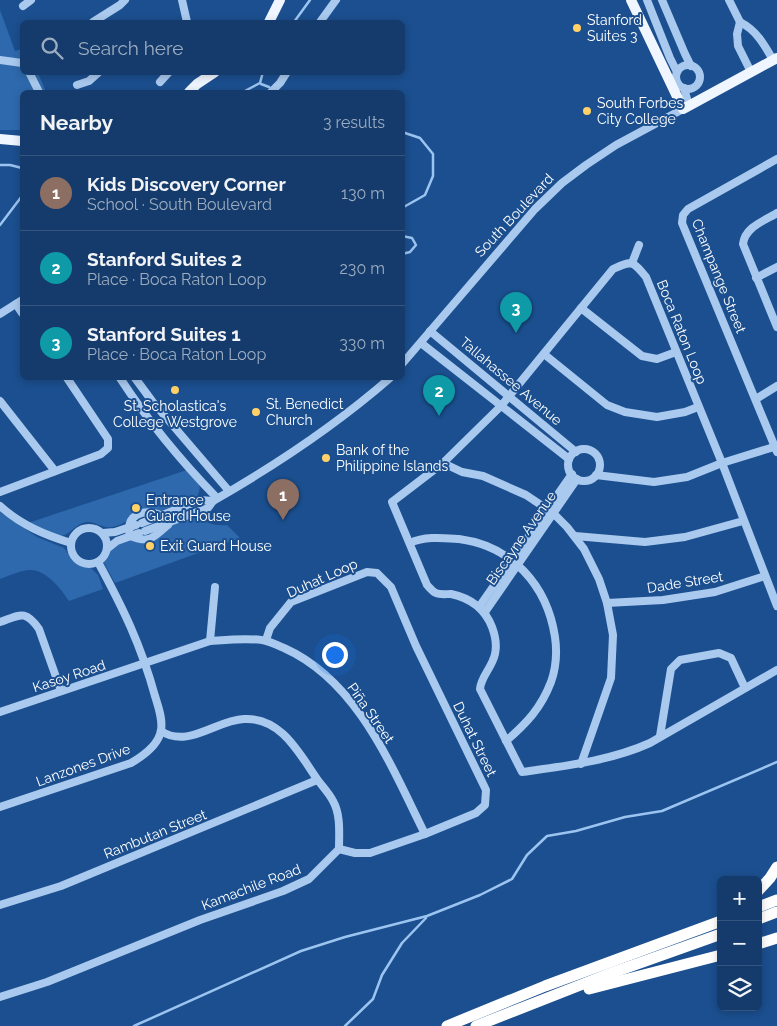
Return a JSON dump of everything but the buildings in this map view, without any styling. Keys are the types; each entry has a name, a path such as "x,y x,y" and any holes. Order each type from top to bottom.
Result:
{"highway":[{"path":"762,887 777,867"},
{"path":"762,906 777,900"},
{"path":"762,918 777,912"},
{"path":"682,936 717,918"},
{"path":"446,1026 545,986 717,923"},
{"path":"476,1026 606,975 717,935"},
{"path":"762,943 777,938"},
{"path":"548,998 584,991 717,956"}],"main road":[{"path":"270,20 280,0"},
{"path":"631,0 686,108"},
{"name":"South Boulevard","path":"686,108 775,59"},
{"path":"191,90 211,75"},
{"path":"0,139 20,141"}],"street":[{"path":"23,6 31,0"},
{"path":"106,19 125,0"},
{"path":"182,0 187,20"},
{"path":"321,20 336,0"},
{"path":"646,0 670,58 678,72"},
{"path":"662,0 691,66"},
{"path":"729,0 740,22 750,27 775,59"},
{"path":"740,22 737,34 738,46 751,72"},
{"path":"0,60 20,63"},
{"path":"691,66 695,67 700,74 699,82 691,89 684,88 677,81 678,72 682,67 691,66"},
{"path":"30,75 38,90"},
{"path":"77,84 89,81 95,75"},
{"path":"160,82 166,75"},
{"path":"273,90 285,75"},
{"path":"699,82 713,92"},
{"path":"684,88 686,108"},
{"name":"South Boulevard","path":"405,361 535,209 562,183 586,164 616,145 686,108"},
{"name":"Champange Street","path":"776,448 682,223 683,216 688,209 777,159"},
{"path":"777,213 749,230 743,244 777,327"},
{"path":"639,245 632,263 628,262 613,268 501,406 443,463 392,502 427,585 435,593 451,594 467,599 482,610 495,636 496,652 491,668 481,682 480,689 522,772 581,764 636,749 777,670"},
{"name":"Boca Raton Loop","path":"632,263 636,264 646,277 722,463 777,606"},
{"path":"756,278 777,268"},
{"path":"0,314 19,302"},
{"path":"581,308 642,356 656,359 676,352"},
{"name":"Tallahassee Avenue","path":"430,331 576,452"},
{"name":"Tallahassee Avenue","path":"421,343 569,459"},
{"path":"544,354 607,405 625,412 657,417 686,412 698,407"},
{"path":"0,492 101,454 108,448 108,439 67,380"},
{"path":"121,380 177,456 215,500"},
{"path":"136,380 152,401 229,491"},
{"path":"103,533 134,528 142,532 208,508 215,500 273,466 328,427 387,380"},
{"path":"756,399 777,386"},
{"path":"0,401 55,471"},
{"path":"596,475 600,466 598,456 590,450 585,449 576,452 569,459 569,470 575,477 587,480 596,475 654,482 687,477 722,463 776,448"},
{"path":"443,463 462,472 483,476 526,495 550,511 575,536 584,549 599,579 607,603 613,635 611,678 581,764"},
{"name":"Biscayne Avenue","path":"482,610 575,477"},
{"path":"107,549 134,528 161,515 200,500 215,500"},
{"path":"0,506 40,533 70,543"},
{"path":"161,515 148,512 133,518 134,528 140,540 158,535 170,522"},
{"path":"575,536 646,542 685,537 743,521"},
{"path":"92,527 103,533 106,538 107,549 106,554 98,562 86,564 76,559 70,543 80,529 92,527"},
{"path":"410,543 442,538 472,541 500,552 524,570 542,594 552,619 557,650 552,680 536,713 506,742"},
{"path":"98,562 128,618 146,664 160,716 161,731 170,737 193,735 243,719 261,720 279,730 300,754 334,802 339,823 339,850"},
{"name":"Duhat Loop","path":"266,640 270,628 291,602 367,572 377,573"},
{"name":"Duhat Street","path":"339,850 370,853 476,814 485,805 486,790 416,646 391,587 377,573"},
{"name":"Dade Street","path":"607,603 663,600 715,592 765,576"},
{"path":"210,642 215,587"},
{"path":"0,622 16,615 26,615 33,621 38,629 61,691"},
{"name":"Piña Street","path":"146,664 210,642 229,640 266,640 299,655 327,675 354,707 381,746 425,834"},
{"path":"660,736 671,669 680,660 719,652 731,658 745,688"},
{"name":"Kasoy Road","path":"0,712 146,664"},
{"name":"Lanzones Drive","path":"0,807 131,763 144,756 161,731"},
{"name":"Rambutan Street","path":"0,905 61,886 317,780"},
{"name":"Kamachile Road","path":"0,997 47,982 200,920 292,887 309,879 339,850"}],"shaded area":[{"path":"0,10 15,51 20,50 20,75 39,75 45,90 20,90 20,130 0,130"},
{"path":"187,470 199,485 197,497 117,526 109,527 86,522 59,536 28,523"},
{"path":"0,512 37,537 64,548 72,559 83,567 91,568 98,575 103,589 69,601 53,581 36,571 23,571 0,579"},
{"path":"198,516 211,524 227,525 240,538 115,583 104,563 112,548 129,540 145,543 158,538 172,525"}],"waterway":[{"path":"295,20 310,0"},
{"path":"247,90 260,83 262,75"},
{"path":"261,84 269,87"},
{"path":"405,133 420,138 433,154 433,176 425,195 405,206"},
{"path":"0,165 20,168"},
{"path":"0,225 20,199"},
{"path":"405,237 412,238 416,245 410,252 405,253"},
{"path":"134,1026 301,951 345,937 427,916 480,895 512,879 527,855 547,836 576,831 625,817 662,811 777,762"},
{"path":"345,1026 373,999 382,975 402,943 426,918"}],"place":[{"name":"Stanford Suites 3","path":"577,28"},
{"name":"South Forbes City College","path":"587,111"},
{"name":"Stanford Suites 1","path":"516,333"},
{"name":"St. Scholastica's College Westgrove","path":"175,390"},
{"name":"St. Benedict Church","path":"256,412"},
{"name":"Stanford Suites 2","path":"439,416"},
{"name":"Bank of the Philippine Islands","path":"326,458"},
{"name":"Entrance Guard House","path":"136,508"},
{"name":"Kids Discovery Corner","path":"283,520"},
{"name":"Exit Guard House","path":"150,546"}]}
